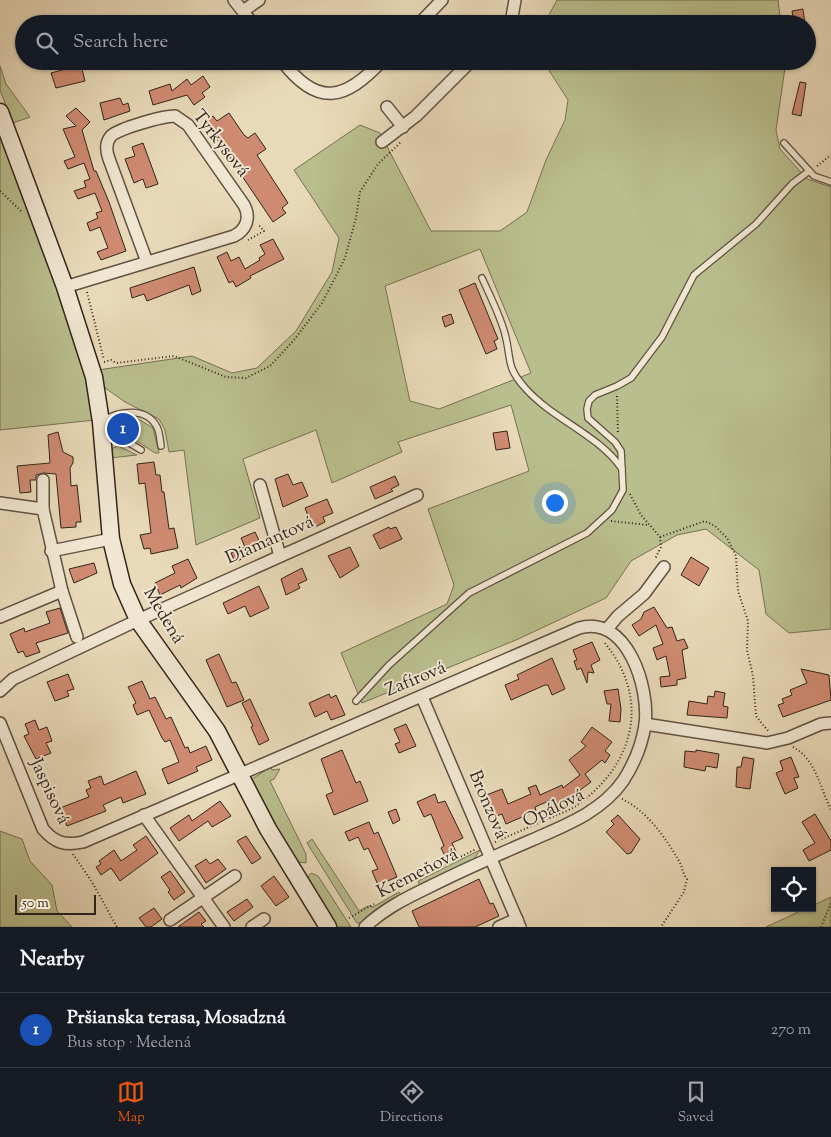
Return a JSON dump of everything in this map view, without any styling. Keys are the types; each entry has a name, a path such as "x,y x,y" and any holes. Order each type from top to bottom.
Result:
{"street":[{"path":"234,0 246,15"},
{"path":"243,11 259,0"},
{"path":"428,15 442,0"},
{"path":"512,15 515,0"},
{"path":"289,70 304,85 317,92 333,93 347,91 358,84 373,70"},
{"path":"382,142 404,132 462,70"},
{"path":"387,106 404,132"},
{"name":"Medená","path":"0,112 65,287 94,377 102,422 111,539 122,584 138,620 216,730 268,829 328,927"},
{"name":"Tyrkysová","path":"147,262 107,152 108,142 116,133 161,118 170,116 179,118 188,126 244,205 248,217"},
{"path":"65,287 234,236 244,229 248,217"},
{"path":"43,480 43,509 51,551 77,637"},
{"path":"260,486 280,556"},
{"name":"Diamantová","path":"138,620 417,495"},
{"path":"0,503 43,509"},
{"path":"51,551 111,539"},
{"path":"604,634 618,616 644,594 659,564"},
{"path":"0,617 62,591"},
{"path":"0,691 13,679 138,620"},
{"name":"Zafírová","path":"240,774 579,628 596,626 604,634"},
{"name":"Opálová","path":"491,857 582,817 610,797 622,782 634,761 645,724 644,702 636,668 620,640 604,634"},
{"name":"Bronzová","path":"422,696 519,923"},
{"name":"Jaspisová","path":"0,722 43,829 51,838 61,843 71,845 83,842 240,774"},
{"path":"645,724 756,742 777,742 821,724 831,723"},
{"path":"144,815 224,927"},
{"name":"Kremeňová","path":"365,927 383,912 400,902 491,857"},
{"path":"170,920 235,876"},
{"path":"252,927 264,919"},
{"path":"499,927 519,923"}],"lane":[{"path":"784,143 809,172 814,176 831,182"},
{"path":"356,702 389,665 470,593 492,579 516,571 587,533 602,521 619,500 624,480 621,451 615,442 588,418 586,409 589,401 595,395 631,378 662,336 694,275 756,224 792,184 809,172"},
{"path":"482,278 505,335 509,364 517,379 542,405 614,457 622,469"},
{"path":"141,450 113,433 102,422 111,415 123,412 142,415 155,424 158,429 161,446"}],"path":[{"path":"104,362 111,360 116,363 174,356 226,377 246,378 270,366 294,340 322,303 345,258 356,218 360,192 378,164 400,146 404,132"},
{"path":"809,172 831,155"},
{"path":"0,191 28,216 42,224"},
{"path":"245,241 264,231 248,217"},
{"path":"89,289 87,294 106,370"},
{"path":"617,386 617,429 621,451"},
{"path":"624,480 640,515 648,525 656,530 660,537 659,564"},
{"path":"602,521 648,525"},
{"path":"660,537 705,521 714,526 727,538 736,556 738,591 748,621 747,650 753,676 756,716 777,742 787,744 806,755 813,766 822,792 831,810"},
{"path":"495,842 578,804 605,782 622,758 630,732 631,700 623,672 604,634"},
{"path":"610,797 634,805 647,818 680,863 683,873 687,878 684,892 661,927"},
{"path":"71,845 78,863 92,882 117,927"},
{"path":"821,927 831,903"},
{"path":"349,918 370,906"}],"green space":[{"path":"557,0 778,0 780,15 549,15"},
{"path":"0,66 6,84 30,117 13,123 0,90"},
{"path":"549,70 785,70 776,130 780,149 807,179 831,187 831,629 789,633 766,614 759,570 706,529 677,535 631,561 606,598 516,640 362,703 341,653 447,604 454,585 428,509 529,471 511,405 398,442 402,452 332,483 316,430 243,459 260,518 196,545 184,450 169,452 165,430 159,419 125,402 101,385 98,370 192,356 232,373 257,368 296,331 332,272 339,238 294,170 360,125 380,133 431,231 500,231 527,212 546,160 565,120 568,100","holes":["480,249 531,373 439,409 410,401 385,286"]},
{"path":"0,126 52,265 91,389 95,420 0,430"},
{"path":"135,417 153,428 159,453 155,453 123,432 128,418"},
{"path":"118,446 137,455 110,458 113,448"},
{"path":"271,767 272,770 280,769 274,779 270,781 306,854 306,863 293,861 252,779"},
{"path":"0,831 22,839 30,861 52,885 57,911 72,927 0,927"},
{"path":"312,839 359,911 368,906 373,907 399,892 402,896 374,912 361,923 357,923 307,843"},
{"path":"480,850 474,859 420,886 418,881"},
{"path":"311,873 318,876 351,927 334,927 307,878"},
{"path":"831,897 831,927 766,927 798,912 816,912 816,904"}],"building":[{"path":"803,9 804,15 793,15 792,11"},
{"path":"62,70 82,70 85,81 56,88 51,73"},
{"path":"203,76 210,87 202,93 205,97 194,105 187,95 153,105 149,91 170,84 172,91 187,79 191,85"},
{"path":"800,82 806,83 801,116 792,114"},
{"path":"120,98 123,105 128,103 130,111 104,120 100,103"},
{"path":"76,108 90,122 82,130 94,171 96,171 109,202 126,251 101,260 97,252 108,248 100,227 90,231 87,223 98,218 96,213 102,211 95,193 78,199 74,191 86,187 84,181 90,179 84,163 68,169 64,161 75,157 63,129 76,126 66,116"},
{"path":"229,113 244,135 248,138 255,133 266,149 257,155 288,203 282,208 286,213 273,222 205,121 213,116 217,121"},
{"path":"143,143 158,184 146,188 143,179 134,183 125,159 135,156 132,147"},
{"path":"273,239 284,259 250,276 251,278 236,287 233,281 229,283 217,257 227,252 231,261 239,257 245,269 260,260 259,258 265,254 260,245"},
{"path":"194,267 201,291 192,295 189,285 147,301 144,294 132,298 130,288"},
{"path":"475,283 498,339 494,341 497,349 486,354 459,290"},
{"path":"451,314 454,323 445,327 442,317"},
{"path":"507,431 510,448 496,450 493,433"},
{"path":"58,432 63,452 73,457 73,463 70,468 71,486 77,485 81,522 76,522 76,527 61,528 56,474 43,473 36,475 36,480 30,480 31,492 20,493 17,466 50,463 48,435"},
{"path":"154,462 156,475 160,475 162,492 164,492 169,529 174,528 178,548 151,554 150,548 144,549 140,535 151,533 145,483 139,484 137,464"},
{"path":"288,474 293,485 302,482 308,496 283,507 275,479"},
{"path":"395,476 399,485 391,489 393,491 375,499 370,487"},
{"path":"327,499 333,513 323,517 325,522 313,528 305,508"},
{"path":"389,527 390,529 396,527 402,539 380,549 373,535"},
{"path":"255,532 263,549 235,562 231,553 245,547 241,538"},
{"path":"350,547 359,566 340,578 328,556"},
{"path":"691,557 709,568 699,586 681,575"},
{"path":"188,559 197,578 181,588 180,585 160,595 155,583 175,573 172,566"},
{"path":"94,563 97,573 74,583 69,569"},
{"path":"302,568 307,580 298,584 300,588 286,595 281,579"},
{"path":"259,586 269,608 250,617 245,606 228,614 223,603"},
{"path":"654,607 667,628 672,627 677,641 684,639 688,648 682,650 686,678 677,680 677,685 661,687 660,677 670,676 666,656 657,660 653,648 663,644 656,625 639,636 632,625 641,619 644,612"},
{"path":"60,608 68,633 36,643 40,652 26,657 23,651 18,653 10,634 24,628 25,632 50,623 46,612"},
{"path":"592,642 600,660 591,665 594,673 588,672 587,683 581,668 577,670 574,661 577,660 573,650"},
{"path":"219,654 232,683 236,682 244,700 227,707 206,660"},
{"path":"552,658 565,689 552,695 548,685 545,685 511,700 505,685 519,679 517,675"},
{"path":"801,669 829,675 831,700 783,717 778,705 784,703 782,699 792,695 790,690 807,683"},
{"path":"68,674 74,689 67,691 69,696 55,701 47,682"},
{"path":"142,681 150,699 155,697 166,719 171,717 185,748 188,747 190,753 206,746 212,760 196,767 198,771 168,784 162,769 179,762 170,740 165,742 162,738 149,710 137,715 133,705 136,703 128,687"},
{"path":"618,689 621,709 620,722 609,721 611,704 607,704 604,691"},
{"path":"715,691 725,693 723,706 728,707 727,718 687,715 689,701 707,704 708,696 714,697"},
{"path":"329,694 331,698 336,695 345,715 331,720 327,711 315,717 309,703"},
{"path":"250,699 269,740 259,745 251,727 253,726 242,703"},
{"path":"35,720 39,730 47,727 52,741 46,743 51,753 36,759 24,736 29,734 25,724"},
{"path":"406,724 416,746 399,753 395,744 400,742 394,729"},
{"path":"592,727 612,742 605,751 610,755 605,763 602,760 585,774 591,782 572,796 555,804 553,799 535,807 536,811 506,824 502,814 493,817 484,796 502,789 508,804 531,794 528,788 536,785 540,795 562,785 563,788 580,775 569,760 586,746 581,742"},
{"path":"342,750 356,783 360,781 368,801 334,815 326,795 333,792 321,759"},
{"path":"696,750 719,754 717,768 706,766 705,771 684,767 685,751 696,752"},
{"path":"743,757 754,759 750,789 736,787 737,767 741,767"},
{"path":"791,757 799,777 794,778 798,788 785,794 776,773 783,770 780,761"},
{"path":"136,771 146,794 123,803 121,797 103,805 106,811 67,826 60,808 89,797 86,790 91,788 88,781 101,776 104,785"},
{"path":"435,794 438,803 445,801 463,838 452,843 456,852 445,856 441,848 444,846 431,814 424,817 417,802"},
{"path":"220,801 231,816 212,827 208,821 179,841 170,828 189,815 192,821"},
{"path":"396,809 400,820 393,824 388,812"},
{"path":"815,814 831,841 831,850 809,861 803,850 815,843 802,822"},
{"path":"618,815 640,839 631,853 627,854 606,832 614,824 611,821"},
{"path":"369,822 374,834 378,832 397,877 378,885 372,871 378,869 368,848 364,850 358,837 349,841 345,832"},
{"path":"146,836 158,853 120,881 111,868 101,875 96,867 101,864 99,861 114,850 121,861 137,850 133,845"},
{"path":"246,836 261,858 252,864 237,841"},
{"path":"206,859 210,864 218,859 226,869 206,883 195,866"},
{"path":"170,871 185,892 174,900 161,877"},
{"path":"274,876 289,897 276,906 261,886"},
{"path":"479,879 490,904 493,903 499,916 475,927 419,927 412,911"},
{"path":"247,899 253,907 234,921 227,912"},
{"path":"154,908 162,919 151,927 146,927 139,918"},
{"path":"199,912 206,921 201,924 204,927 178,927"}],"place":[{"name":"Pršianska terasa, Mosadzná","path":"123,429"}]}
